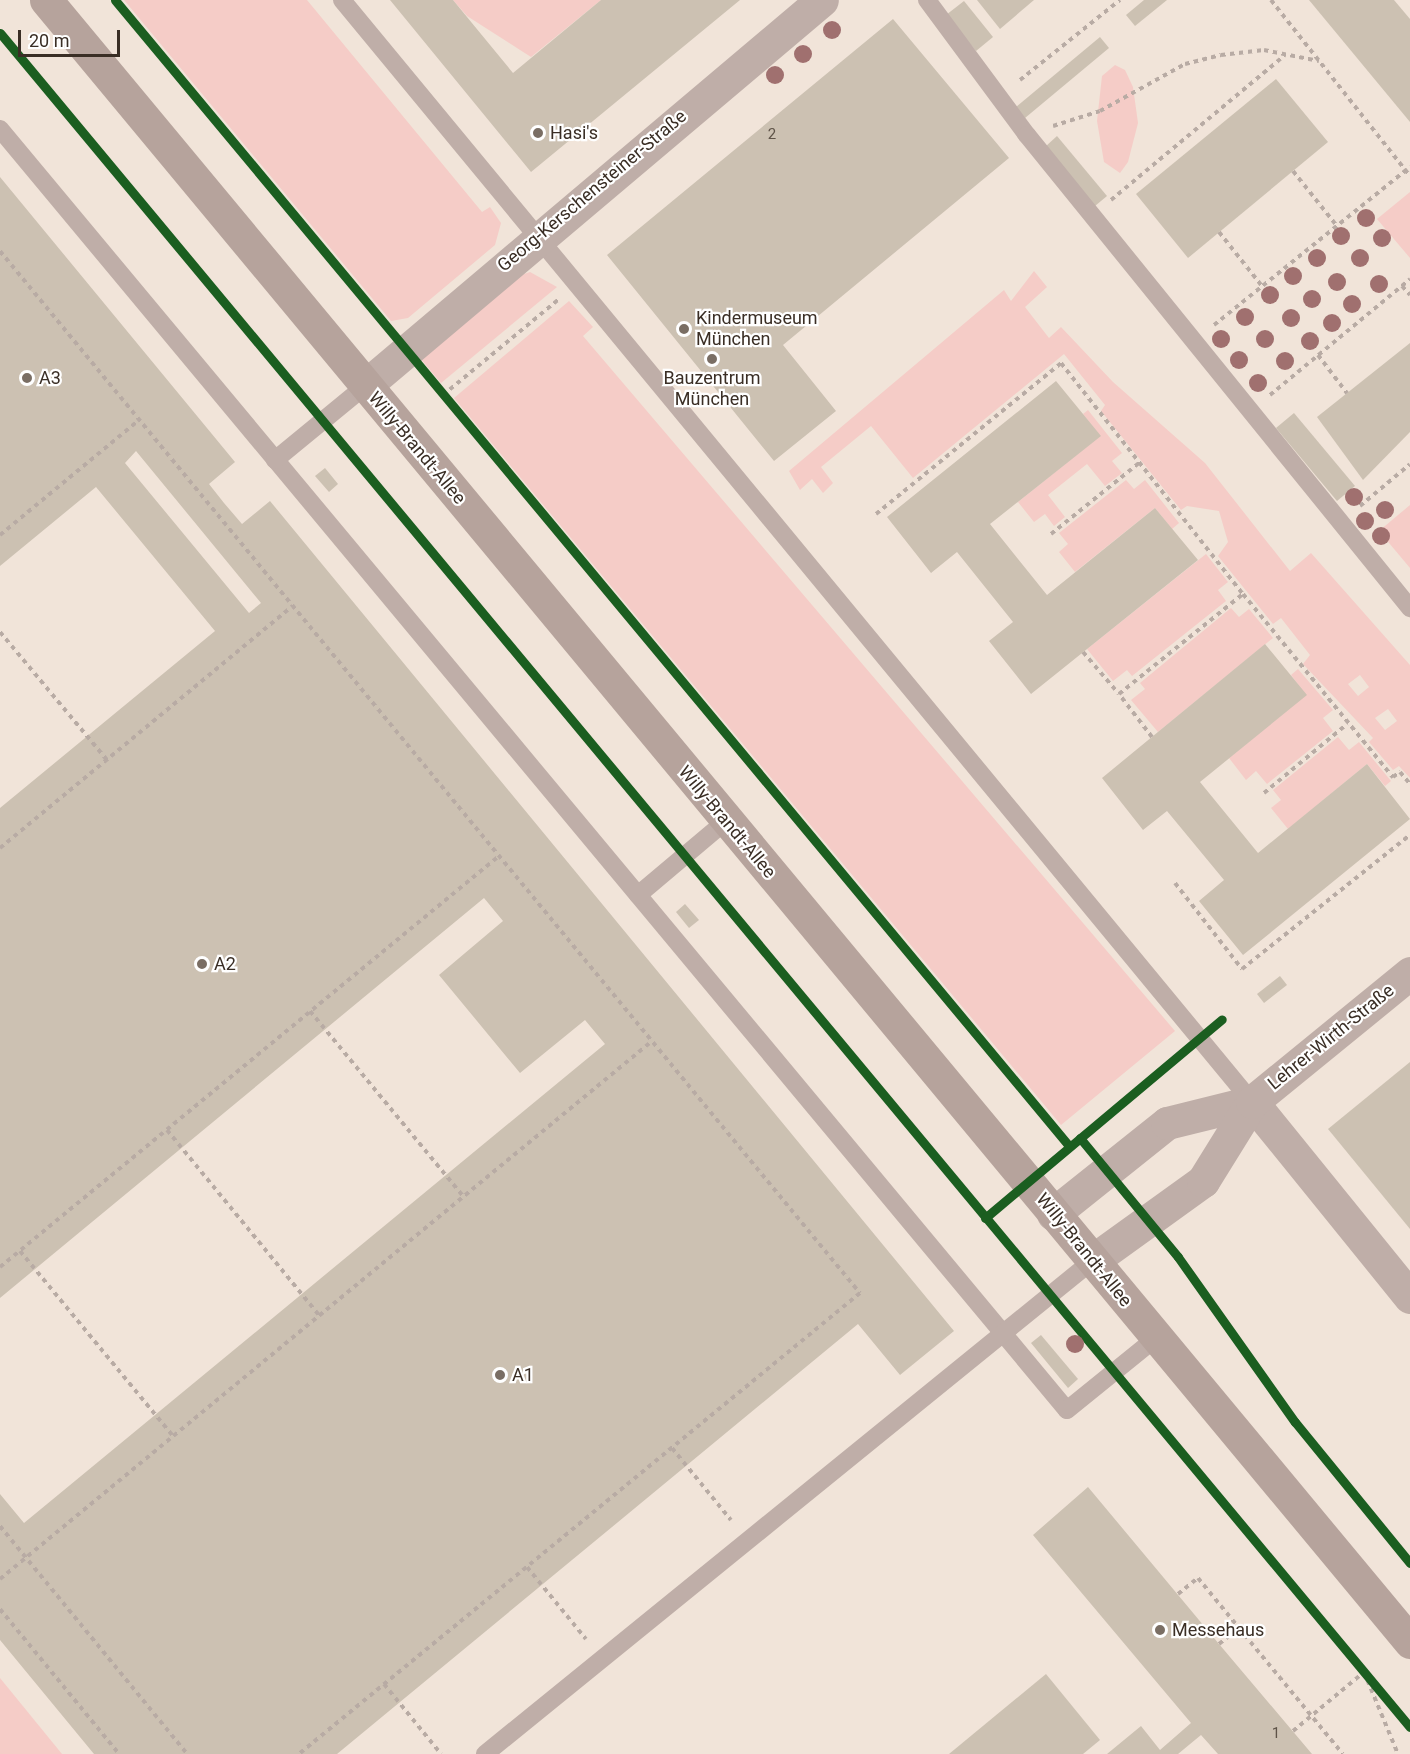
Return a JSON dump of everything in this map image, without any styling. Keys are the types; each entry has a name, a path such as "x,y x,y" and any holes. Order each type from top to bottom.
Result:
{"main road":[{"name":"Willy-Brandt-Allee","path":"46,0 1410,1642"}],"street":[{"name":"Georg-Kerschensteiner-Straße","path":"365,386 537,235 822,0"},
{"name":"Lehrer-Wirth-Straße","path":"1092,1261 1203,1181 1252,1102 1410,973"},
{"name":"Lehrer-Wirth-Straße","path":"1053,1214 1167,1123 1252,1102"},
{"path":"1252,1102 1410,1297"}],"lane":[{"path":"342,0 1252,1102"},
{"path":"927,0 1027,135 1410,608"},
{"path":"0,129 1067,1410 1156,1338"},
{"path":"275,460 365,386"},
{"path":"638,895 726,821"},
{"path":"485,1754 1000,1331 1092,1261"}],"path":[{"path":"998,98 1120,0"},
{"path":"1271,0 1408,169 1410,176"},
{"path":"1027,135 1100,111 1185,64 1264,50 1319,61"},
{"path":"1092,216 1285,55"},
{"path":"1194,341 1408,169"},
{"path":"1293,171 1336,226"},
{"path":"1219,232 1262,286"},
{"path":"0,251 860,1293 299,1754"},
{"path":"1251,410 1410,279"},
{"path":"1402,286 1410,295"},
{"path":"443,395 567,291"},
{"path":"406,350 451,404"},
{"path":"1318,355 1347,393"},
{"path":"876,514 1061,363 1347,724 1393,777 1400,772 1410,784"},
{"path":"0,535 140,420"},
{"path":"1051,534 1140,463"},
{"path":"1340,522 1410,464"},
{"path":"1119,694 1243,594"},
{"path":"0,848 293,606"},
{"path":"0,632 107,760"},
{"path":"1083,652 1152,737"},
{"path":"1264,793 1347,724"},
{"path":"1176,883 1242,969 1410,835"},
{"path":"0,1267 499,856"},
{"path":"310,1011 463,1197"},
{"path":"0,1579 652,1041"},
{"path":"167,1130 320,1316"},
{"path":"20,1251 173,1436"},
{"path":"672,1448 747,1539"},
{"path":"0,1526 187,1754"},
{"path":"527,1567 602,1658"},
{"path":"1178,1594 1198,1578 1343,1754"},
{"path":"0,1609 119,1754"},
{"path":"1220,1644 1239,1628"},
{"path":"1293,1731 1364,1672 1398,1754"},
{"path":"384,1684 441,1754"}],"shaded area":[{"path":"124,0 307,0 482,212 490,207 501,223 495,245 408,318 391,321"},
{"path":"453,0 601,0 531,57 467,16"},
{"path":"1115,65 1125,70 1133,87 1138,123 1128,162 1120,173 1104,162 1097,121 1102,76"},
{"path":"1410,192 1410,258 1377,219"},
{"path":"1034,271 1047,287 1025,307 1049,338 1061,327 1113,382 1205,463 1290,571 1311,553 1410,665 1410,778 1399,766 1393,770 1369,742 1373,738 1303,664 1310,655 1281,618 1273,624 1218,556 1228,542 1219,511 1187,506 1181,510 1101,411 1105,405 1064,354 913,478 871,426 821,467 833,483 823,493 812,479 800,490 789,471 1004,290 1011,301","holes":["1360,675 1369,687 1358,696 1348,684","1388,709 1397,721 1385,730 1375,718"]},
{"path":"530,272 557,287 441,383 420,358 518,276"},
{"path":"569,301 593,327 583,336 1175,1031 1061,1125 454,398"},
{"path":"1088,410 1122,453 1112,461 1122,473 1105,486 1087,464 1048,495 1065,517 1054,526 1045,514 1034,522 1018,502 1100,436 1083,414"},
{"path":"1126,480 1134,489 1145,480 1179,523 1172,529 1155,508 1075,572 1059,552 1068,544 1059,533"},
{"path":"1410,505 1410,568 1379,531"},
{"path":"1206,554 1228,582 1218,590 1226,601 1132,676 1127,670 1113,681 1087,649"},
{"path":"1231,608 1239,617 1249,609 1273,638 1158,732 1131,700 1145,689 1140,683"},
{"path":"1298,669 1333,710 1323,718 1333,731 1267,784 1256,771 1246,780 1229,758 1306,695 1291,675"},
{"path":"1338,737 1349,750 1359,742 1391,781 1385,786 1367,764 1288,829 1271,808 1281,800 1273,790"},
{"path":"0,1678 62,1754 0,1754"}],"building":[{"path":"390,0 453,0 513,73 601,0 740,0 531,172"},
{"path":"977,0 1034,0 1000,29"},
{"path":"1144,0 1167,0 1135,26 1126,15"},
{"path":"1309,0 1394,0 1410,19 1410,122"},
{"path":"964,1 993,37 976,51 946,15"},
{"path":"893,19 1009,158 783,345 836,411 774,461 607,255"},
{"path":"1100,37 1109,48 1025,118 1016,107"},
{"path":"1276,79 1328,142 1188,258 1136,194"},
{"path":"1057,136 1107,196 1095,206 1045,147"},
{"path":"0,177 235,462 209,484 224,503 242,524 270,501 954,1331 900,1375 858,1324 337,1754 94,1754 0,1640 0,1494 24,1523 605,1044 585,1020 520,1073 439,975 503,921 484,898 0,1298 0,808 215,631 96,487 0,566","holes":["136,451 261,603 249,613 125,463"]},
{"path":"1410,343 1410,432 1363,480 1317,417"},
{"path":"1056,381 1101,436 990,524 1047,595 1155,508 1198,560 1031,694 989,641 1013,622 957,552 931,573 887,517"},
{"path":"1294,413 1355,486 1337,501 1276,428"},
{"path":"325,468 338,484 329,492 315,476"},
{"path":"1265,644 1307,695 1200,782 1258,853 1367,764 1410,819 1243,955 1199,901 1224,880 1167,811 1143,830 1102,778"},
{"path":"685,904 699,920 689,928 676,912"},
{"path":"1280,976 1287,985 1264,1003 1257,994"},
{"path":"1410,1062 1410,1229 1328,1129"},
{"path":"1041,1335 1078,1379 1068,1388 1031,1343"},
{"name":"Messehaus","path":"1088,1487 1312,1754 1218,1754 1201,1735 1178,1754 1107,1754 1141,1726 1160,1750 1191,1723 1033,1535"},
{"path":"1046,1674 1100,1740 1083,1754 949,1754"}],"cycle path":[{"path":"115,0 1069,1146"},
{"path":"0,33 1410,1727"},
{"path":"985,1218 1222,1019"},
{"path":"1080,1138 1178,1257 1295,1422 1410,1563"}],"place":[{"name":"Hasi's","path":"538,133"},
{"name":"Kindermuseum München","path":"684,329"},
{"name":"Bauzentrum München","path":"712,359"},
{"name":"A3","path":"27,378"},
{"name":"A2","path":"202,964"},
{"name":"A1","path":"500,1375"},
{"name":"Messehaus","path":"1160,1630"}]}
